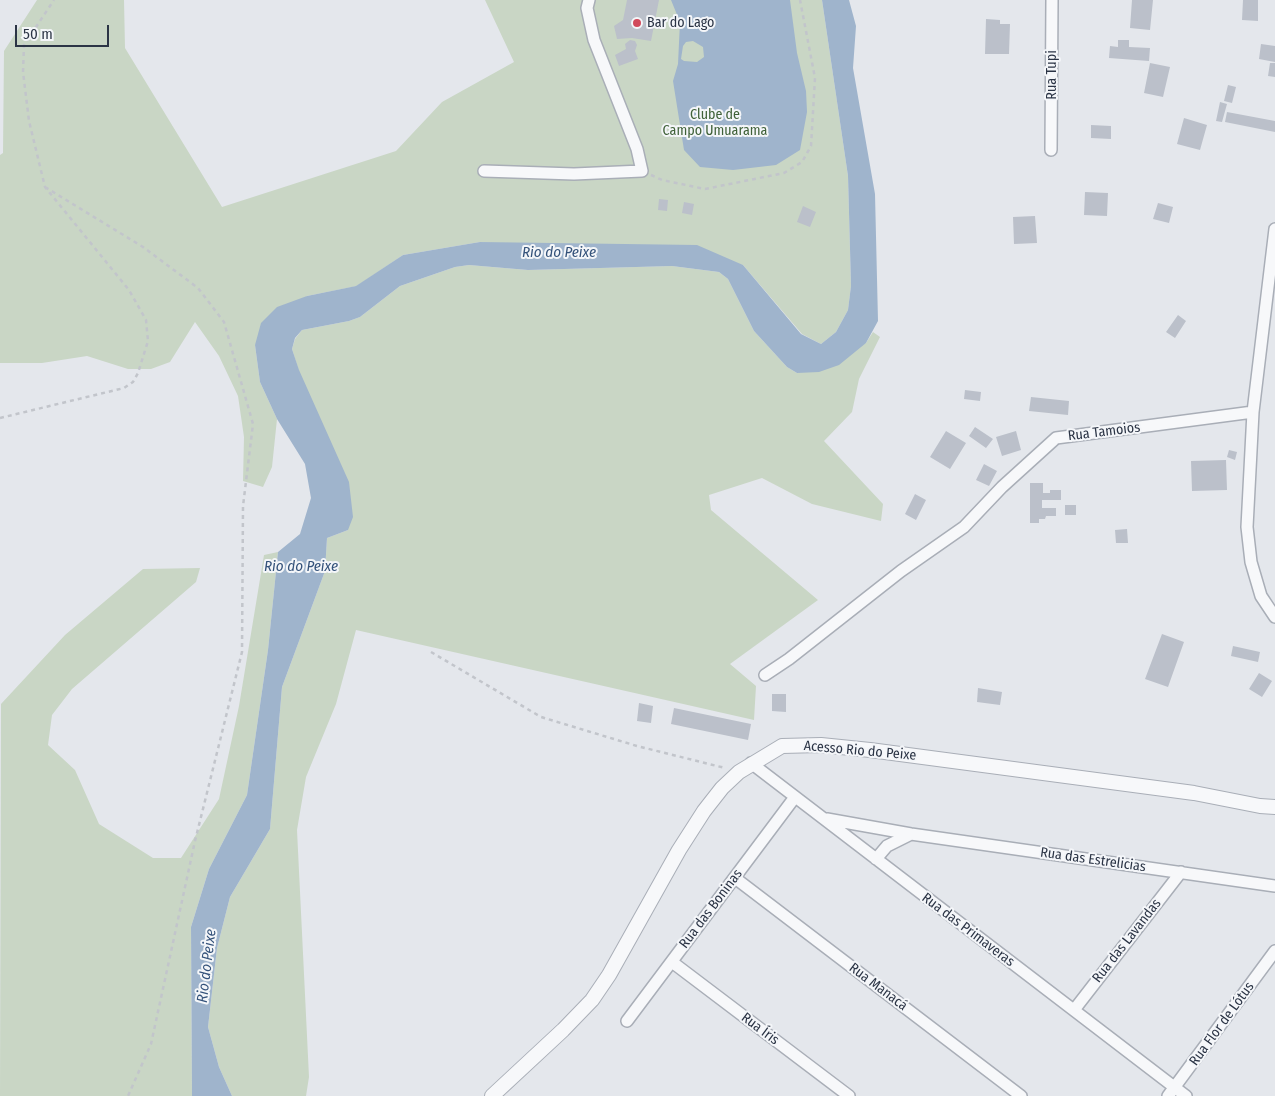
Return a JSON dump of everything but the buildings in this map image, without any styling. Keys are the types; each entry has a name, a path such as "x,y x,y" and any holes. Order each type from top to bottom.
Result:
{"street":[{"path":"484,171 574,174 642,171 637,149 594,40 588,8 589,0"},
{"name":"Rua Tupi","path":"1051,150 1052,0"},
{"path":"1275,229 1253,412 1247,527 1251,562 1261,596 1275,617"},
{"name":"Rua Tamoios","path":"765,675 789,659 901,571 964,527 1002,487 1056,438 1253,412"},
{"name":"Acesso Rio do Peixe","path":"492,1096 563,1030 592,1000 609,975 661,881 704,811 738,772 782,746 822,746 870,750 1194,793 1260,806 1275,807"},
{"name":"Rua das Primaveras","path":"751,764 1074,1010 1172,1092 1186,1096"},
{"name":"Rua das Boninas","path":"627,1021 795,797"},
{"name":"Rua das Estrelicias","path":"823,819 911,834 1275,886"},
{"path":"876,859 887,846 911,834"},
{"name":"Rua das Lavandas","path":"1074,1010 1180,872"},
{"name":"Rua Manacá","path":"734,878 1021,1096"},
{"name":"Rua Flor de Lótus","path":"1172,1092 1275,951"},
{"name":"Rua Íris","path":"672,962 849,1096"}],"path":[{"path":"0,418 124,388 133,382 138,373 148,341 146,320 129,290 45,187 29,121 23,72 24,45 54,0"},
{"path":"642,171 662,180 705,189 784,174 802,162 811,146 815,78 800,0"},
{"path":"45,187 143,247 198,288 224,322 253,424 243,506 242,652 195,841 151,1044 128,1096"},
{"path":"431,652 541,717 637,746 738,772"}],"green space":[{"name":"Clube de Campo Umuarama","path":"37,0 124,0 125,48 222,207 396,151 442,102 514,62 485,0 822,0 848,176 851,286 848,310 836,332 821,344 802,334 743,265 480,242 403,255 357,286 307,296 255,345 260,382 277,419 272,467 263,487 243,481 244,437 238,396 219,356 195,322 170,362 151,369 128,369 87,356 42,363 0,363 0,155 3,153 4,51"},
{"path":"469,265 528,270 672,266 719,272 728,279 754,331 787,367 797,373 866,343 873,332 880,337 859,379 852,412 824,441 883,504 881,521 812,504 762,478 709,495 711,510 818,600 730,664 756,686 754,720 356,630 336,704 306,777 297,830 309,1077 306,1096 232,1096 219,1067 208,1027 217,948 230,897 270,829 282,687 325,571 327,538 348,530 292,349 295,339 302,330 360,317 400,286 455,267"},
{"path":"278,552 268,650 247,795 209,869 191,927 192,1096 0,1096 1,704 65,635 143,569 200,568 196,582 72,689 52,715 48,745 75,770 99,824 153,858 181,858 219,799 239,706 264,555"}],"water":[{"path":"671,0 790,0 797,53 806,91 807,112 800,150 776,165 733,170 700,167 684,150 673,81 678,64 680,22","holes":["693,41 703,47 704,57 697,62 681,59 683,46 686,42"]},
{"name":"Rio do Peixe","path":"822,0 849,0 856,26 853,68 875,194 878,321 866,343 839,365 819,372 797,373 787,367 754,331 728,279 719,272 672,266 528,270 469,265 455,267 400,286 360,317 302,330 295,338 292,349 299,370 349,482 353,517 348,530 327,538 325,571 282,687 270,829 230,897 217,948 208,1027 219,1067 232,1096 192,1096 191,927 209,869 247,795 268,650 278,552 300,534 311,498 305,464 277,419 260,382 255,345 261,323 277,307 307,296 356,286 403,255 480,242 697,245 743,265 801,334 821,344 836,332 848,310 851,286 848,176"}],"place":[{"name":"Bar do Lago","path":"637,23"}]}
